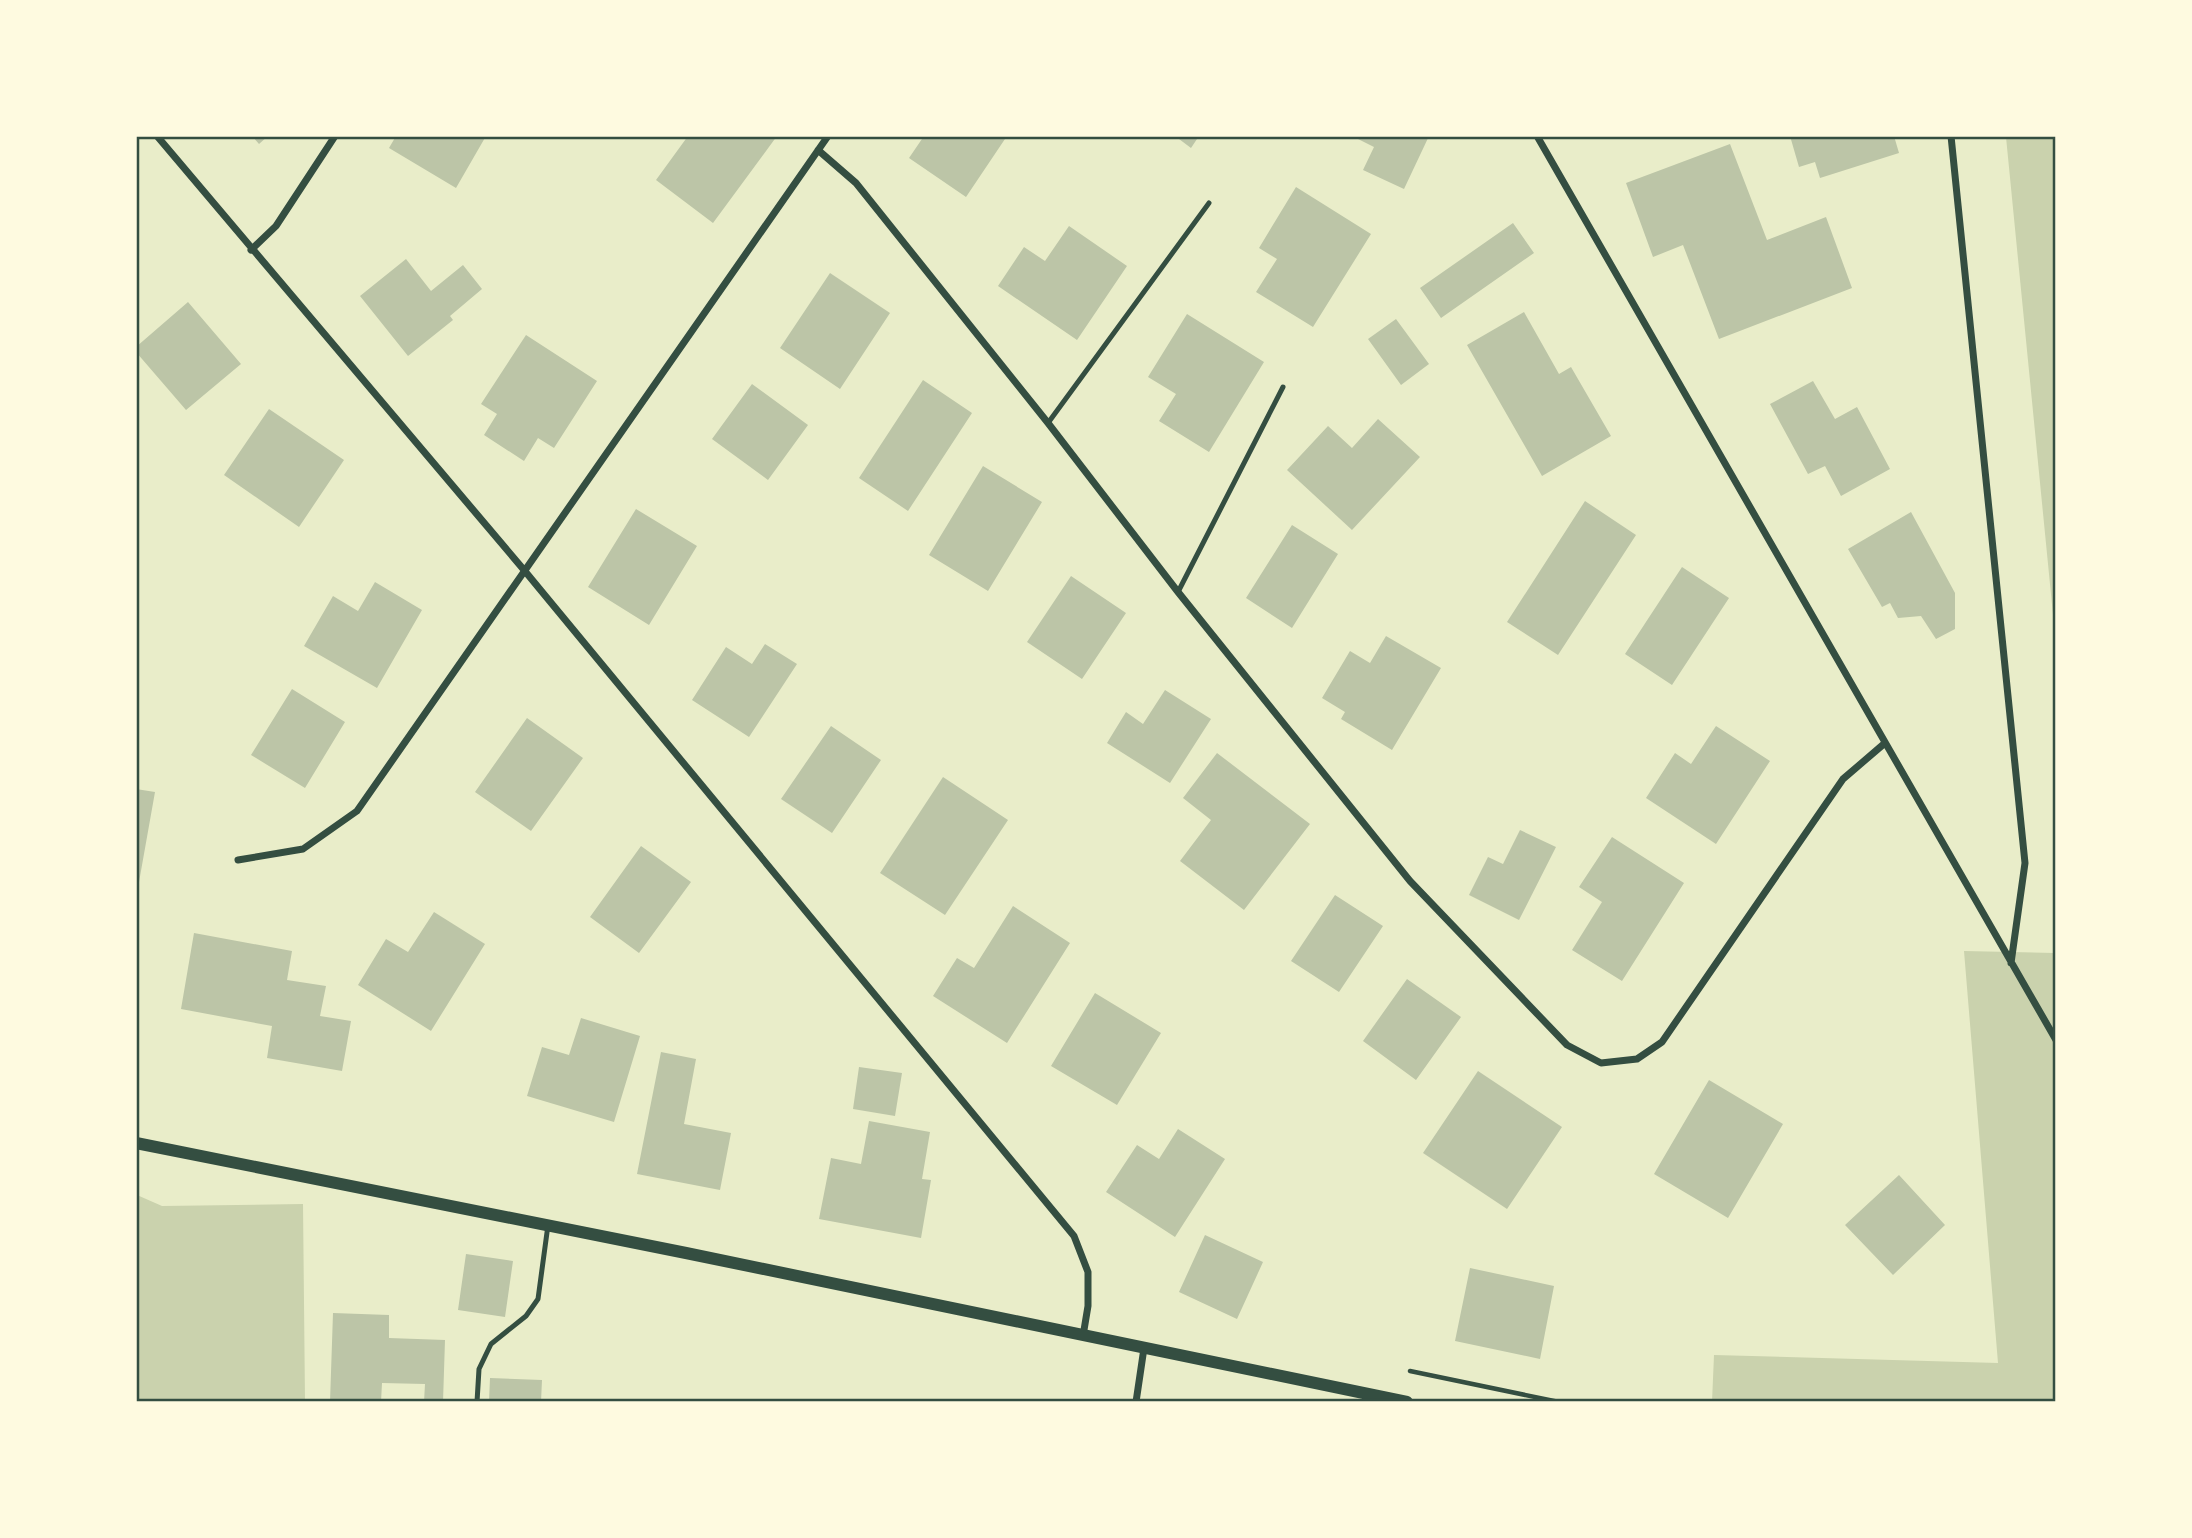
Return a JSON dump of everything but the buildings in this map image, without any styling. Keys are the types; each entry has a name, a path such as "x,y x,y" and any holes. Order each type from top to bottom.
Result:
{"street":[{"path":"157,136 524,570 1074,1236 1088,1272 1088,1306 1083,1336"},
{"path":"251,250 276,226 335,136"},
{"path":"238,860 303,849 357,811 828,136"},
{"path":"1537,136 2056,1040"},
{"path":"1951,136 2025,863 2011,963"},
{"path":"818,150 856,183 1409,881 1567,1045 1601,1063 1637,1059 1662,1042 1843,779 1885,744"},
{"path":"136,1143 1408,1402"},
{"path":"1136,1402 1144,1348"}],"lane":[{"path":"1048,423 1209,203"},
{"path":"1178,592 1283,387"},
{"path":"477,1402 479,1369 491,1344 526,1316 538,1299 548,1225"}],"green space":[{"path":"2006,137 2055,137 2055,635"},
{"path":"1964,951 2055,953 2055,1401 1712,1402 1714,1355 1998,1363"},
{"path":"137,1195 162,1206 303,1204 305,1401 137,1401"}]}
